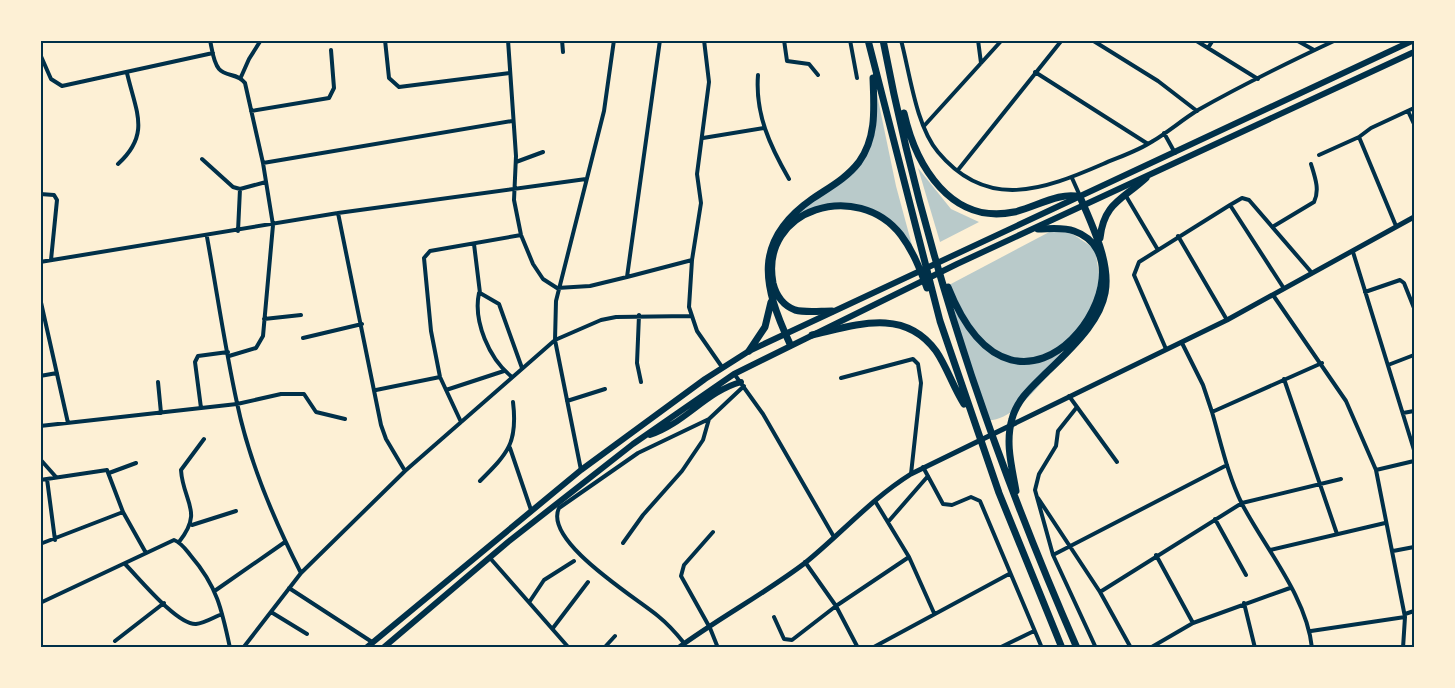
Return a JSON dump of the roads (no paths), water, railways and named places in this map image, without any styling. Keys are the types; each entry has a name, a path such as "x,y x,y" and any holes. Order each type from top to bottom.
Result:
{"highway":[{"path":"868,40 940,321 970,414 1029,572 1062,648"},
{"path":"883,40 888,69 938,267 972,384 1019,509 1077,648"},
{"path":"790,344 771,299 767,262 772,242 784,223 798,209 848,174 868,146 875,112 873,66"},
{"path":"888,69 911,141 927,174 940,190 957,203 974,210 994,214 1013,212 1067,196 1080,197 1099,241 1107,274 1103,300 1098,314 1080,341 1027,392 1012,419 1008,444 1019,509"},
{"path":"1099,241 1103,217 1108,208 1146,178"},
{"path":"832,311 796,310 778,297 772,278 776,246 797,218 813,210 841,205 856,206 887,219 900,233 916,260 940,321"},
{"path":"938,267 970,330 988,349 1013,359 1045,358 1072,342 1085,326 1098,299 1102,274 1095,249 1082,234 1065,229 1038,229"},
{"path":"749,351 765,327 771,299"},
{"path":"813,335 875,321 890,322 911,329 936,352 970,414"}],"main road":[{"path":"366,648 581,471 722,367 749,351 784,332 1175,153 1414,40"},
{"path":"383,648 508,542 643,437 734,374 790,344 813,335 957,264 1038,229 1414,52"},
{"path":"643,437 660,432 729,385 742,384"},
{"path":"502,534 508,542"}],"street":[{"path":"210,40 213,53 222,71 241,77"},
{"path":"201,408 195,362 198,356 229,354 256,348 263,336 273,225 263,163 241,77 261,40"},
{"path":"385,40 389,78 399,87 510,73"},
{"path":"508,40 516,162 513,188 521,235 543,279 557,288 590,286 692,260"},
{"path":"562,40 563,52"},
{"path":"581,471 555,340 557,288 604,111 614,40"},
{"path":"627,277 660,40"},
{"path":"704,40 709,82 704,138 697,174 701,203 692,260 691,316 697,331 722,367"},
{"path":"784,40 787,61 809,64 818,75"},
{"path":"850,40 857,78"},
{"path":"901,40 923,126 937,151 958,170 981,184 1009,192 1072,178 1148,144 1197,111 1336,40"},
{"path":"978,40 982,64"},
{"path":"923,126 1002,40"},
{"path":"958,170 1062,40"},
{"path":"1092,40 1158,81 1197,111"},
{"path":"1195,40 1258,79"},
{"path":"1208,48 1213,40"},
{"path":"1296,40 1314,50"},
{"path":"251,111 329,98 334,88 331,50"},
{"path":"41,56 51,79 62,86 127,74 213,53"},
{"path":"1035,72 1148,144"},
{"path":"118,164 135,147 139,134 127,74"},
{"path":"758,75 756,96 764,128 789,179"},
{"path":"1319,155 1414,108"},
{"path":"1407,111 1414,124"},
{"path":"263,163 512,121"},
{"path":"704,138 764,128"},
{"path":"1164,134 1175,153"},
{"path":"1359,137 1396,226"},
{"path":"516,162 543,152"},
{"path":"202,159 222,179 240,189 266,182"},
{"path":"1274,226 1314,202 1317,186 1311,164"},
{"path":"1072,178 1080,197"},
{"path":"40,262 207,237 338,213 586,179"},
{"path":"238,231 240,189"},
{"path":"40,194 54,195 57,200 51,260"},
{"path":"1126,196 1158,250"},
{"path":"1166,349 1134,275 1139,262 1242,198 1250,200 1312,273"},
{"path":"1230,205 1283,288"},
{"path":"338,213 386,439 405,471"},
{"path":"678,648 711,628 805,562 874,500 911,474 1182,343 1414,217"},
{"path":"461,422 440,377 431,331 424,258 430,250 521,235"},
{"path":"1178,236 1227,320"},
{"path":"207,237 237,404 259,475 285,542 301,573"},
{"path":"474,244 480,293 477,316 490,348 504,371 512,377"},
{"path":"1353,252 1414,450"},
{"path":"1365,292 1400,280 1404,283 1414,308"},
{"path":"480,293 499,304 522,368"},
{"path":"1273,295 1322,363 1355,418 1376,470 1405,616 1403,648"},
{"path":"40,298 43,326 57,373 68,423"},
{"path":"264,319 300,315"},
{"path":"245,647 301,573 405,471 555,340 601,320 639,315 691,316"},
{"path":"639,315 637,363 641,382"},
{"path":"303,338 362,324"},
{"path":"1182,343 1203,385 1227,465 1242,503 1270,550 1311,631 1312,648"},
{"path":"1388,365 1414,355"},
{"path":"841,378 913,359 918,364 921,383 911,474"},
{"path":"1212,412 1322,363"},
{"path":"446,390 504,371"},
{"path":"40,376 57,373"},
{"path":"734,374 834,537"},
{"path":"376,390 440,377"},
{"path":"1284,379 1337,534"},
{"path":"158,382 161,413"},
{"path":"684,643 661,618 578,551 561,533 556,517 559,508 638,453 709,419 742,384"},
{"path":"567,400 605,388"},
{"path":"40,426 237,404 281,394 304,394 316,412 345,419"},
{"path":"1069,396 1117,462"},
{"path":"480,481 510,447 515,432 513,402"},
{"path":"1077,407 1058,431 1056,446 1035,483 1036,496 1053,555 1096,648"},
{"path":"1403,413 1414,411"},
{"path":"623,543 643,515 682,471 704,438 709,419"},
{"path":"179,542 191,525 192,507 182,482 181,470 204,439"},
{"path":"510,447 531,510"},
{"path":"40,459 56,477"},
{"path":"1376,470 1414,461"},
{"path":"109,473 136,463"},
{"path":"1053,555 1227,465"},
{"path":"923,467 943,504 952,505 971,497 980,501 1042,648"},
{"path":"40,480 104,469 109,473 123,512 146,553"},
{"path":"888,522 928,477"},
{"path":"47,479 56,540"},
{"path":"1100,592 1242,503 1341,479"},
{"path":"1036,496 1100,592 1131,648"},
{"path":"874,500 909,557 934,613"},
{"path":"191,525 236,511"},
{"path":"40,544 56,540 123,512"},
{"path":"1215,519 1246,575"},
{"path":"1270,550 1385,523"},
{"path":"713,532 684,565 681,576 711,628 718,648"},
{"path":"40,603 169,541 179,542 216,590 230,648"},
{"path":"216,590 285,542"},
{"path":"1393,551 1414,547"},
{"path":"1156,555 1193,623"},
{"path":"490,557 569,648"},
{"path":"774,617 784,639 792,640 836,606 909,557"},
{"path":"530,601 544,580 574,561"},
{"path":"805,562 836,606 858,648"},
{"path":"125,564 164,603 188,622 194,624 222,614"},
{"path":"872,648 1009,574"},
{"path":"553,628 588,582"},
{"path":"290,588 372,642"},
{"path":"1150,648 1162,645 1193,623 1290,588"},
{"path":"115,640 164,603"},
{"path":"1244,603 1255,648"},
{"path":"1311,631 1405,616 1414,611"},
{"path":"271,612 307,634"},
{"path":"999,648 1034,631"},
{"path":"604,648 615,636"},
{"path":"883,642 886,648"}]}
